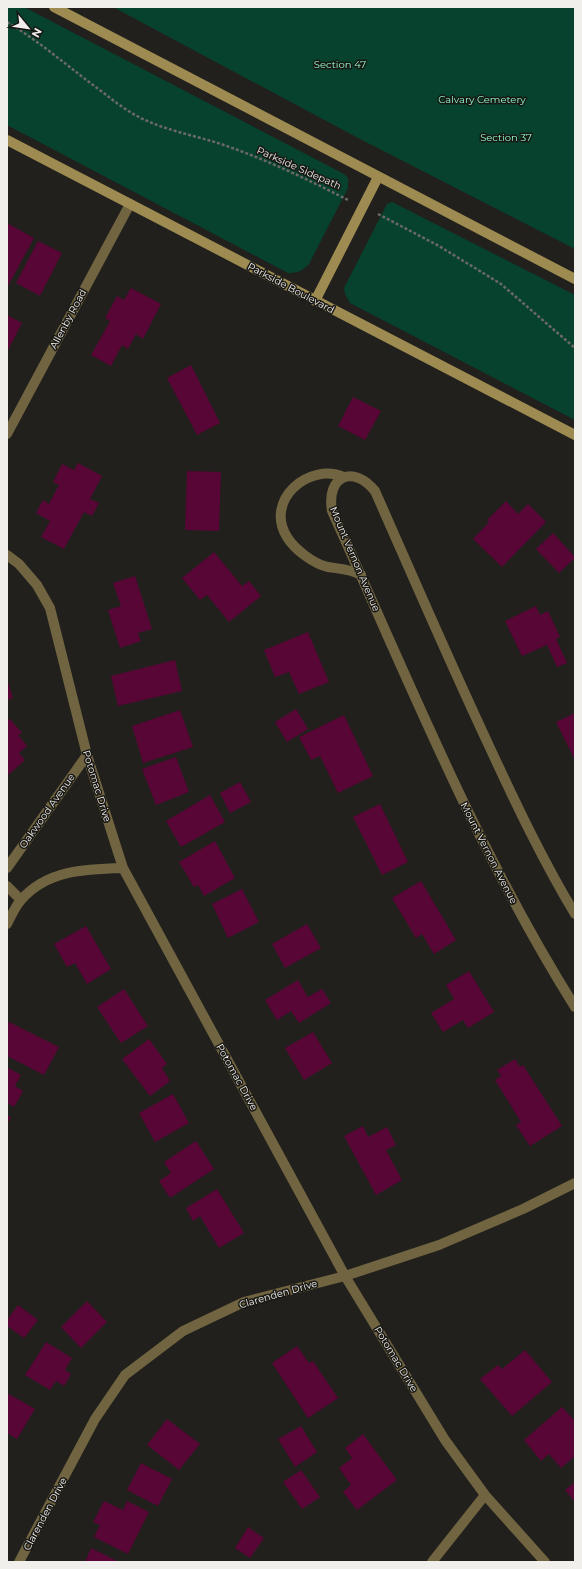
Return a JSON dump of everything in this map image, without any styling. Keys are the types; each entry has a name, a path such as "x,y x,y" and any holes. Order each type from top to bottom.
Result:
{"street":[{"path":"54,7 575,279"},
{"name":"Parkside Boulevard","path":"7,140 575,435"},
{"path":"315,301 378,177"},
{"name":"Allenby Road","path":"7,434 130,204"},
{"path":"361,575 348,570 327,567 315,561 304,554 287,537 282,526 280,516 281,506 286,496 309,477 322,473 335,473 344,477 352,476 361,478 375,491 455,674 508,787 556,883 575,914"},
{"name":"Mount Vernon Avenue","path":"344,477 337,482 332,491 330,500 332,511 452,780 484,846 546,960 575,1007"},
{"name":"Potomac Drive","path":"7,555 18,564 37,585 50,608 87,755 123,868 345,1276 445,1440 485,1495 545,1562"},
{"name":"Oakwood Avenue","path":"7,868 87,755"},
{"path":"7,924 21,900 40,883 64,873 87,868 123,868"},
{"path":"7,886 21,900"},
{"name":"Clarenden Drive","path":"19,1562 95,1419 125,1375 183,1331 244,1302 345,1276 439,1244 523,1209 575,1183"},
{"path":"432,1562 485,1495"}],"path":[{"name":"Parkside Sidepath","path":"7,22 42,45 89,83 138,116 173,130 220,144 266,161 415,233 501,284 575,348"}],"green space":[{"path":"7,7 24,7 344,174 348,178 348,188 309,264 300,271 288,273 7,125"},
{"name":"Calvary Cemetery","path":"113,7 575,7 575,249 360,139"},
{"path":"392,202 575,295 575,420 350,303 345,294 344,288 387,204"}],"building":[{"path":"7,223 34,238 7,288"},
{"path":"38,241 62,253 40,296 16,283"},
{"path":"131,288 161,304 143,339 136,334 128,349 122,345 111,366 91,355 110,321 105,318 117,296 124,300"},
{"path":"7,315 22,323 7,352"},
{"path":"191,365 220,423 197,435 167,378"},
{"path":"353,397 381,411 365,440 338,426"},
{"path":"78,463 102,476 90,499 99,503 92,516 84,512 64,549 41,537 50,521 36,513 43,500 49,504 59,485 53,482 62,464 74,470"},
{"path":"187,471 221,472 219,531 185,530"},
{"path":"506,501 518,514 528,504 546,522 502,567 473,539 489,522 487,520"},
{"path":"553,533 575,557 559,573 536,549"},
{"path":"214,552 242,586 249,581 261,596 229,622 207,595 200,600 182,578"},
{"path":"135,576 152,629 138,633 141,641 120,648 108,610 121,606 113,583"},
{"path":"536,606 540,615 548,611 560,637 556,639 567,663 557,667 547,645 522,656 505,621"},
{"path":"308,632 329,682 299,694 289,672 275,677 264,650"},
{"path":"175,660 182,691 118,706 111,676"},
{"path":"7,679 13,698 7,700"},
{"path":"296,709 308,729 287,742 275,722"},
{"path":"180,710 193,747 143,763 132,726"},
{"path":"575,713 575,760 556,722"},
{"path":"344,715 373,776 338,793 320,756 311,760 299,737"},
{"path":"10,719 22,733 18,735 27,746 19,753 25,760 7,776 7,721"},
{"path":"176,757 189,792 156,805 142,769"},
{"path":"240,782 251,802 230,813 220,793"},
{"path":"210,795 225,822 181,847 166,821"},
{"path":"380,804 408,862 382,875 353,817"},
{"path":"215,841 235,878 204,896 198,885 194,887 179,862"},
{"path":"421,881 456,940 434,954 422,934 416,938 392,898"},
{"path":"242,889 259,922 228,938 212,904"},
{"path":"307,924 321,948 285,968 272,944"},
{"path":"86,926 111,969 87,984 75,963 67,967 54,944"},
{"path":"469,971 494,1012 468,1028 463,1020 443,1032 431,1013 454,999 446,985"},
{"path":"298,980 308,997 322,989 331,1003 299,1023 291,1011 277,1020 265,1000"},
{"path":"124,989 148,1026 121,1043 97,1007"},
{"path":"9,1022 59,1047 44,1075 7,1056 7,1025"},
{"path":"313,1032 332,1063 304,1080 285,1048"},
{"path":"149,1039 167,1064 162,1068 170,1081 150,1096 122,1059"},
{"path":"515,1059 520,1067 523,1065 562,1126 530,1146 516,1125 521,1122 495,1080 501,1076 497,1070"},
{"path":"7,1067 21,1075 15,1086 23,1091 14,1107 7,1103"},
{"path":"173,1094 189,1123 155,1142 139,1113"},
{"path":"7,1115 11,1117 7,1124"},
{"path":"363,1126 368,1137 387,1127 396,1145 386,1150 402,1180 376,1195 344,1136"},
{"path":"196,1141 214,1169 170,1198 159,1181 171,1173 164,1162"},
{"path":"217,1189 244,1233 219,1248 200,1216 193,1221 186,1208"},
{"path":"87,1301 107,1322 81,1348 61,1327"},
{"path":"18,1305 38,1320 24,1338 7,1326 7,1320"},
{"path":"46,1342 72,1358 65,1370 71,1374 64,1386 56,1381 50,1390 25,1375"},
{"path":"297,1346 309,1363 313,1361 338,1398 308,1418 272,1363"},
{"path":"525,1350 552,1382 512,1416 480,1379 498,1365 502,1369"},
{"path":"9,1394 35,1409 17,1439 7,1433 7,1396"},
{"path":"562,1407 575,1421 575,1456 561,1468 549,1454 541,1461 524,1440"},
{"path":"167,1419 200,1444 179,1470 147,1445"},
{"path":"301,1426 317,1452 295,1467 278,1439"},
{"path":"363,1434 397,1480 357,1510 343,1492 351,1485 339,1468 352,1458 345,1448"},
{"path":"141,1463 172,1479 158,1506 127,1490"},
{"path":"301,1470 320,1497 302,1509 283,1482"},
{"path":"575,1482 575,1502 565,1490"},
{"path":"104,1501 123,1510 127,1501 149,1512 128,1554 94,1537 100,1525 93,1522"},
{"path":"248,1527 264,1538 250,1558 235,1548"},
{"path":"91,1548 119,1562 85,1562"}],"park label":[{"name":"Section 47","path":"340,64"},
{"name":"Section 37","path":"506,137"}]}
